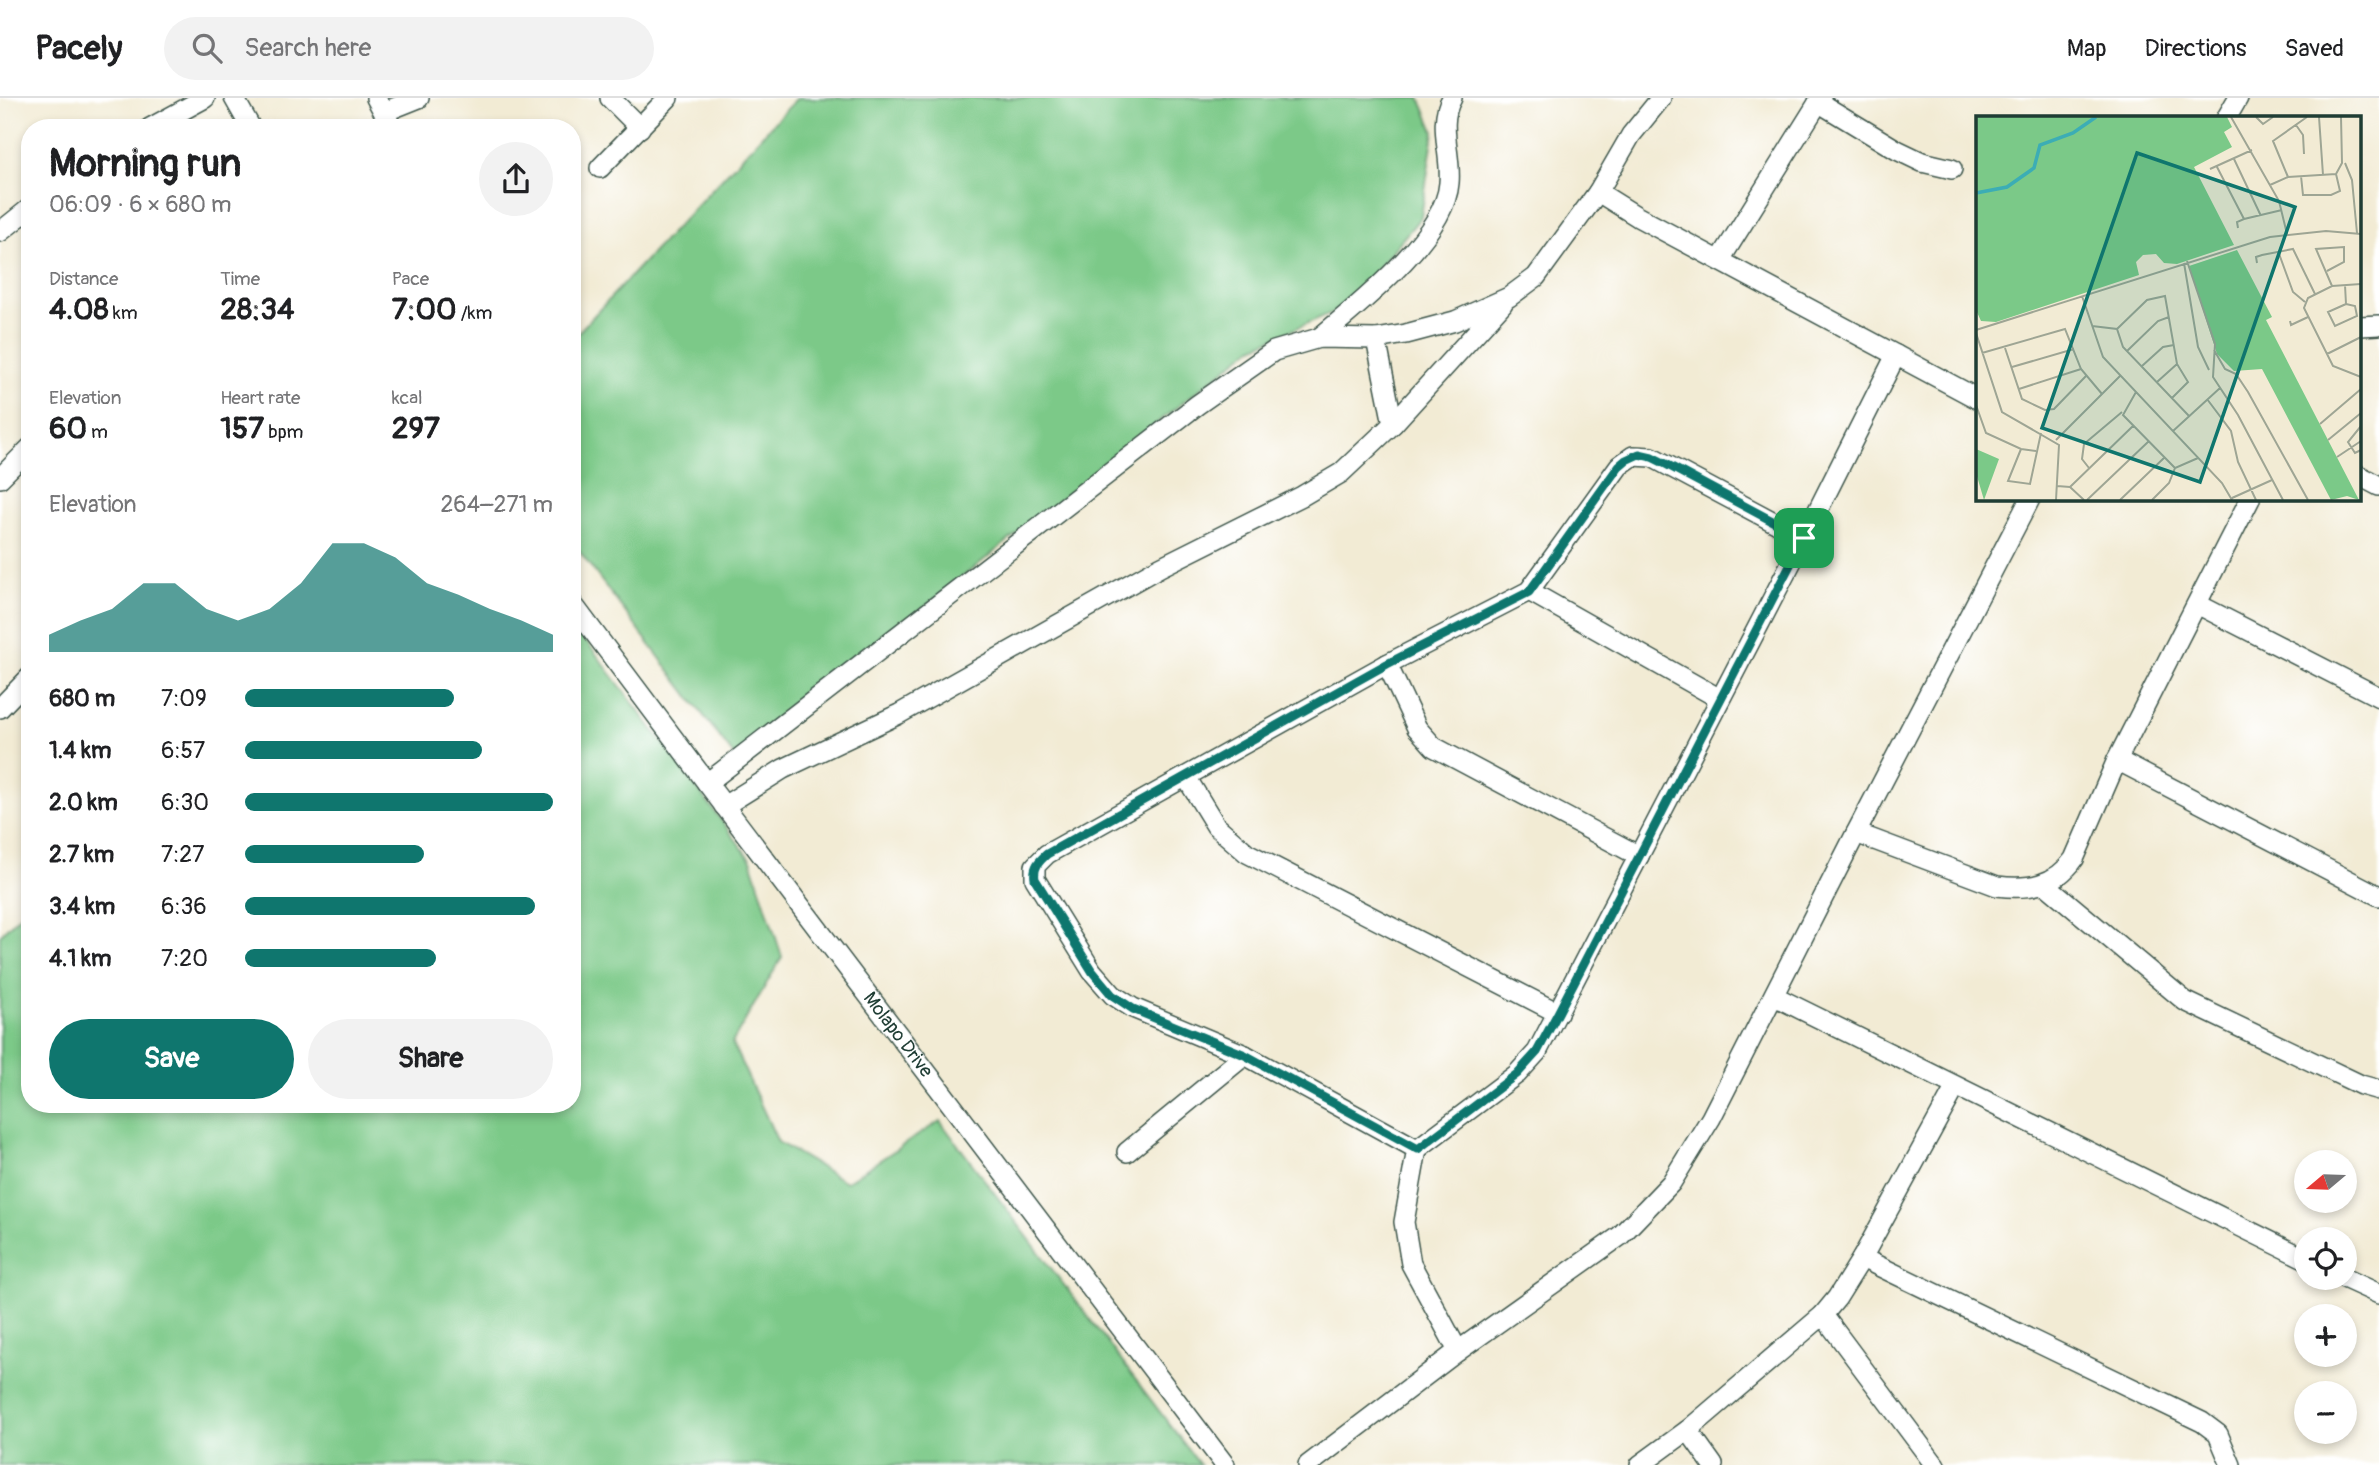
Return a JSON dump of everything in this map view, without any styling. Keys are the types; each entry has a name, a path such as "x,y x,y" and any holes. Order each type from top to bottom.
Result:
{"street":[{"path":"166,119 205,98"},
{"path":"233,98 246,119"},
{"path":"384,113 419,98"},
{"path":"610,98 640,128"},
{"path":"600,168 668,98"},
{"path":"1319,338 1385,282 1426,233 1443,206 1449,184 1445,110 1452,98"},
{"path":"706,783 1247,368 1275,351 1319,338 1376,339 1455,321 1509,297 1536,278 1598,192 1631,135 1661,98"},
{"path":"2228,116 2238,98"},
{"path":"1720,260 1820,100 1897,150 1922,162 1952,169"},
{"path":"1598,192 1976,398"},
{"path":"0,232 21,215"},
{"path":"724,806 783,769 900,714 1160,567 1303,496 1341,473 1393,424 1509,297"},
{"path":"1376,339 1393,424"},
{"path":"1458,1351 1411,1264 1404,1222 1418,1149 1517,1074 1537,1052 1896,355"},
{"path":"1418,1149 1245,1055 1133,1009 1112,995 1092,971 1035,879 1035,866 1047,854 1387,664 1529,592 1619,466 1639,454 1658,460 1804,538"},
{"path":"0,478 21,457"},
{"path":"2362,477 2379,486"},
{"path":"1308,1465 1458,1351 1620,1237 1671,1183 1711,1118 2029,500"},
{"path":"1856,833 1997,886 2013,888 2045,884 2065,873 2074,859 2117,760 2249,500"},
{"path":"1529,592 1720,699"},
{"path":"2197,604 2379,697"},
{"name":"Molapo Drive","path":"581,615 1225,1465"},
{"path":"1387,664 1417,728 1434,747 1639,856"},
{"path":"0,708 21,686"},
{"path":"2117,760 2379,896"},
{"path":"1186,777 1216,826 1247,853 1558,1013"},
{"path":"2045,884 2185,1001 2361,1085 2379,1090"},
{"path":"1774,996 1955,1088 2294,1253"},
{"path":"1127,1152 1245,1055"},
{"path":"1640,1465 1688,1430 1823,1315 1862,1258 1955,1088"},
{"path":"1862,1258 2202,1422 2218,1434 2231,1465"},
{"path":"2357,1284 2379,1294"},
{"path":"1823,1315 1935,1465"},
{"path":"1688,1430 1713,1465"}],"green space":[{"path":"797,98 1420,98 1434,131 1421,217 1345,307 1253,347 735,757 581,554 581,329"},
{"path":"581,634 751,860 782,957 732,1043 778,1142 846,1182 940,1121 1200,1465 0,1465 0,935 21,914 21,1113 581,1113"}],"route":[{"path":"1639,454 1652,457 1804,538 1537,1052 1517,1074 1418,1149 1245,1055 1133,1009 1112,995 1092,971 1035,879 1035,866 1047,854 1387,664 1529,592 1619,466 1633,456 1639,454"}]}
